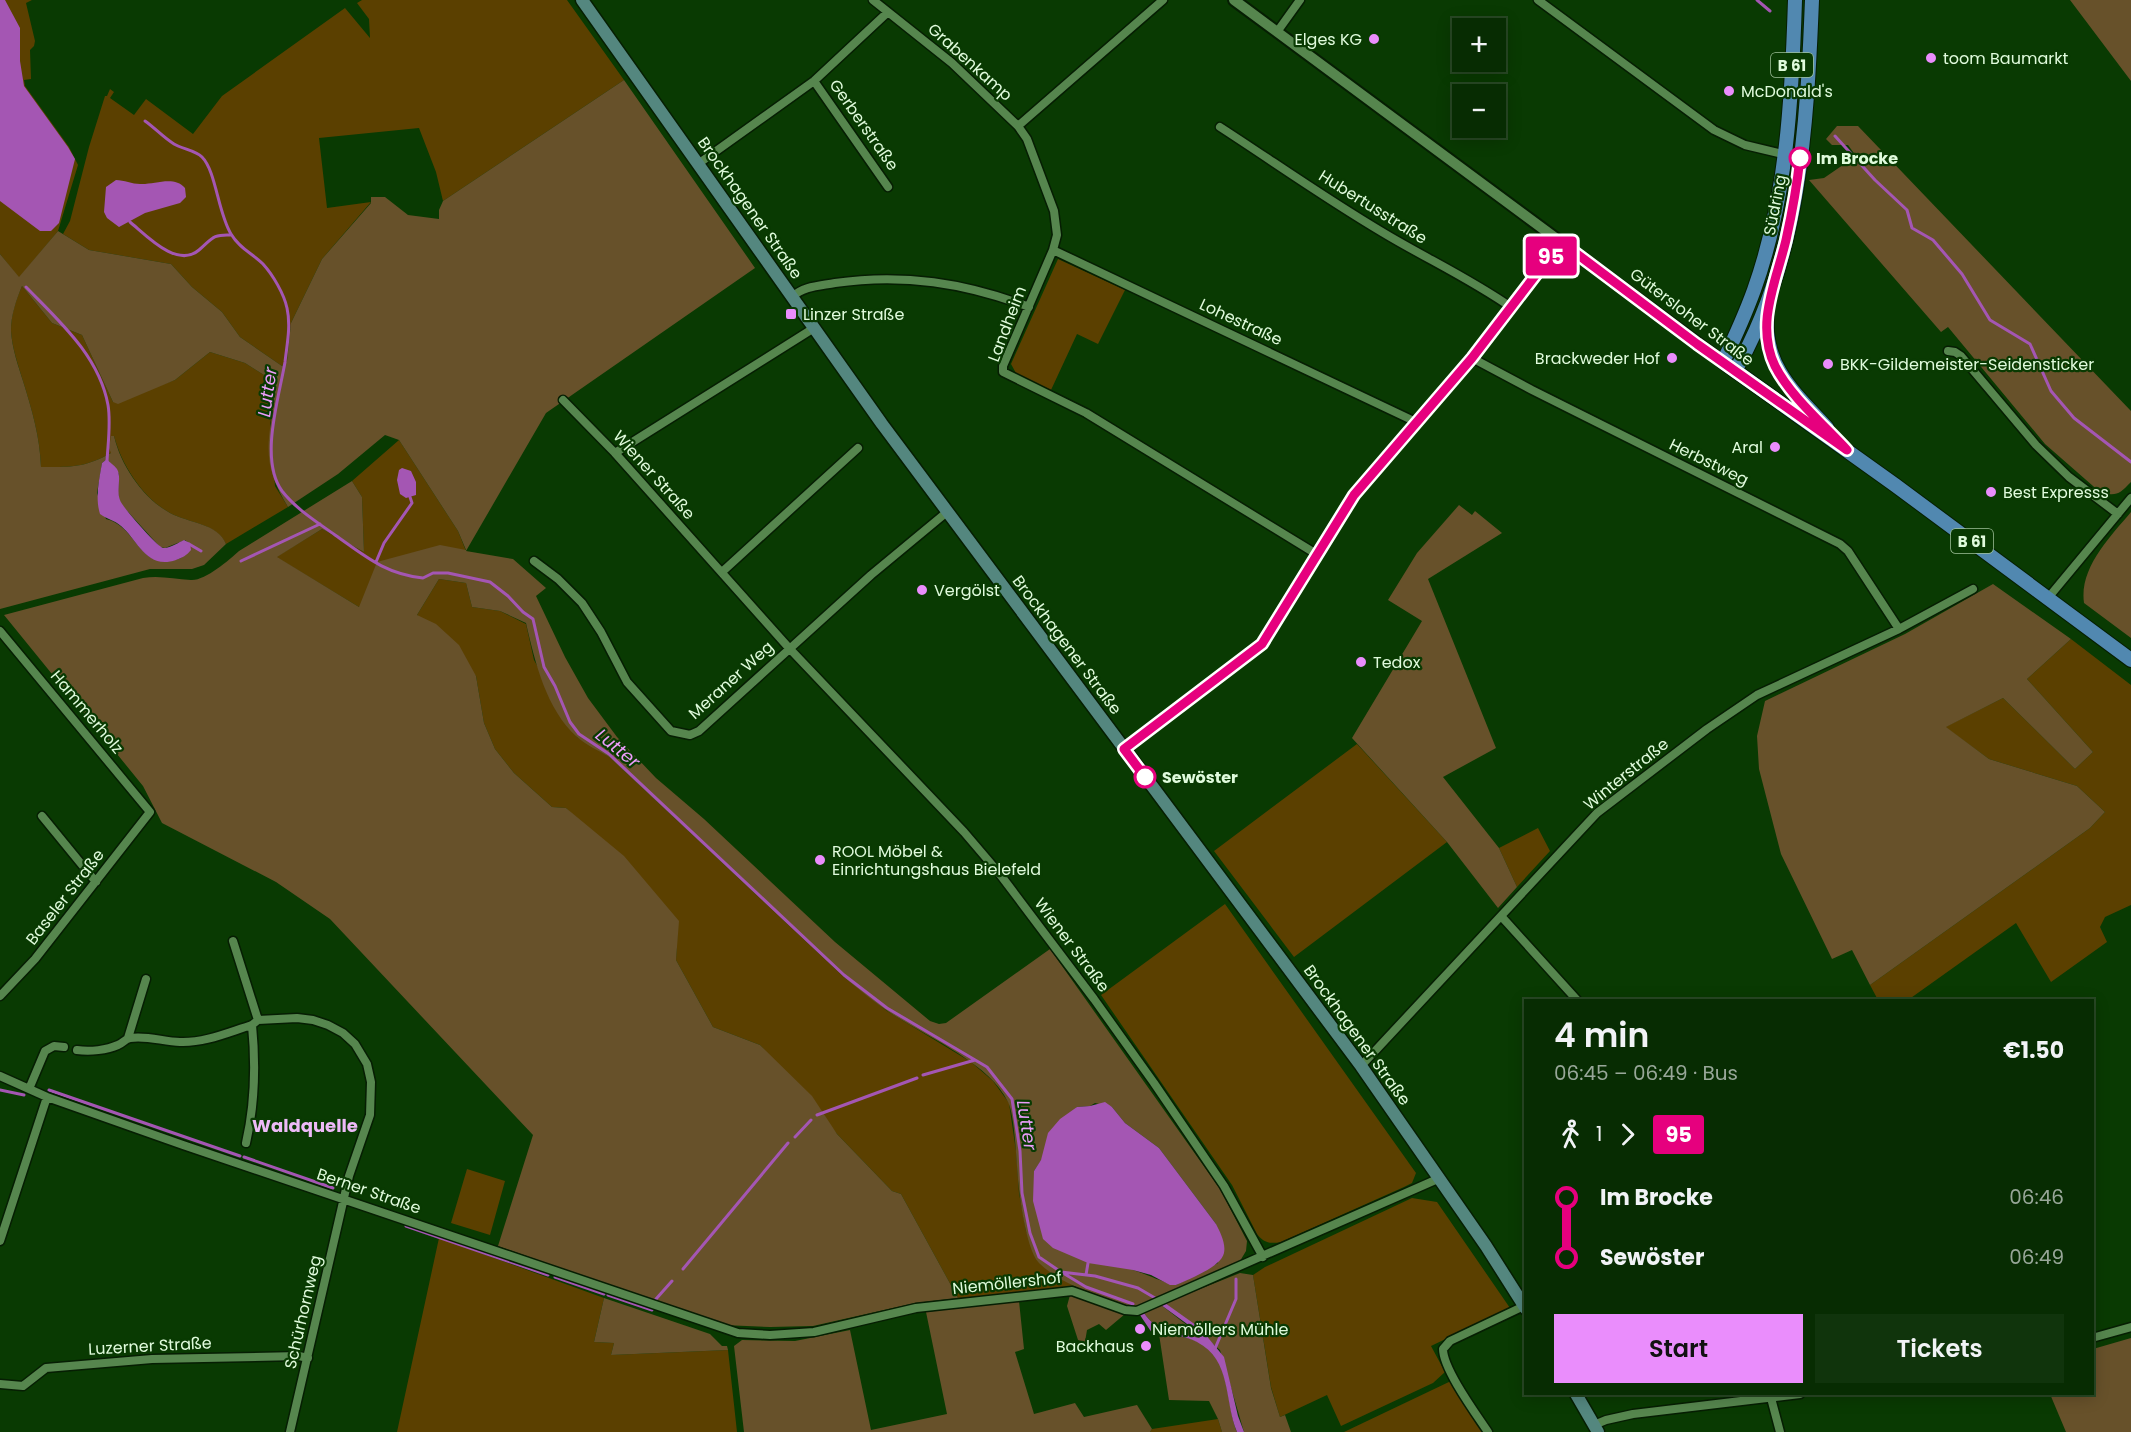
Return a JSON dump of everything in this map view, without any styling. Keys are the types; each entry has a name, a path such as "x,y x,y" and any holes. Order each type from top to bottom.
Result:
{"main road":[{"name":"Brockhagener Straße","path":"582,0 947,512 1360,1066 1440,1178 1524,1306"},
{"name":"Südring","path":"1724,362 1760,273 1775,210 1784,154 1791,85 1795,0"},
{"name":"Südring","path":"1735,371 1750,346 1769,298 1786,242 1800,158 1812,0"},
{"name":"B 61","path":"1769,298 1766,321 1769,345 1776,367 1785,382 1847,450"},
{"name":"Gütersloher Straße","path":"1724,362 2131,660"},
{"path":"1577,1395 1596,1429"}],"street":[{"name":"Grabenkamp","path":"873,0 952,63 1018,126"},
{"path":"1018,126 1162,0"},
{"name":"Gütersloher Straße","path":"1234,0 1724,362"},
{"path":"1277,32 1300,0"},
{"path":"1538,0 1708,126 1738,142 1800,158"},
{"name":"Gerberstraße","path":"698,164 814,81 888,12"},
{"name":"Gerberstraße","path":"814,81 888,186"},
{"name":"Landheim","path":"1018,126 1027,139 1054,211 1057,235 1053,250 1003,366 1003,372 1007,376 1086,413 1318,555"},
{"name":"Hubertusstraße","path":"1221,127 1358,218 1439,266 1475,284 1512,308"},
{"path":"1124,749 1262,644 1354,495 1472,358 1561,242"},
{"name":"Lohestraße","path":"1053,250 1416,422"},
{"path":"792,297 808,288 854,280 917,280 993,294 1029,307"},
{"path":"615,453 814,328"},
{"path":"1948,351 1960,356 2036,445 2118,514"},
{"name":"Herbstweg","path":"1472,358 1840,544 1848,551 1899,629"},
{"name":"Wiener Straße","path":"563,400 615,453 789,648 964,832 999,873 1154,1083 1224,1186 1263,1257"},
{"path":"722,572 858,448"},
{"path":"2048,598 2131,498"},
{"name":"Meraner Weg","path":"534,561 558,579 582,603 601,632 627,682 671,731 690,735 699,731 871,574 947,512"},
{"name":"Winterstraße","path":"1360,1066 1598,813 1707,729 1757,695 1899,629 1973,589"},
{"name":"Hammerholz","path":"0,632 150,812"},
{"name":"Baseler Straße","path":"0,996 35,959 150,812"},
{"path":"42,816 96,882"},
{"path":"1501,916 1576,999"},
{"path":"233,941 255,1023 254,1095 246,1143"},
{"path":"77,1050 108,1048 119,1045 128,1038 146,979"},
{"name":"Schürhornweg","path":"128,1038 183,1042 212,1038 255,1023 297,1018 313,1020 343,1033 355,1044 367,1064 371,1082 370,1115 349,1176 290,1432"},
{"path":"29,1089 45,1051 54,1046 64,1047"},
{"name":"Berner Straße","path":"0,1076 48,1097 183,1145 729,1331"},
{"path":"0,1241 48,1097"},
{"name":"Niemöllershof","path":"729,1331 770,1335 814,1332 916,1308 1072,1291 1125,1310 1137,1311 1440,1178"},
{"path":"1488,1432 1452,1374 1444,1358 1443,1349 1450,1341 1524,1308"},
{"path":"2094,1337 2131,1327"},
{"name":"Luzerner Straße","path":"0,1384 23,1386 28,1384 42,1369 152,1359 299,1356 308,1358"},
{"path":"1596,1429 1606,1420 1633,1414 1793,1395"},
{"path":"1771,1398 1780,1432"}],"shaded area":[{"path":"0,0 32,0 26,3 35,41 30,50 31,79 24,80 25,86 69,147 78,165 58,231 19,278 0,254"},
{"path":"0,0 5,0 20,28 20,61 24,86 75,159 59,223 51,231 40,231 0,201"},
{"path":"362,0 567,0 624,80 443,201 436,172 419,128 319,138 327,208 371,202 322,259 291,323 287,361 282,366 240,337 222,312 192,287 171,264 89,250 63,234 70,221 89,147 105,96 110,89 114,92 110,98 134,115 146,99 193,134 222,96 345,8 370,38 369,19 357,3"},
{"path":"2070,0 2131,0 2131,81"},
{"path":"624,80 755,268 546,413 466,551 513,559 546,588 536,596 565,657 588,698 617,737 656,778 704,819 835,942 930,1021 939,1024 946,1023 1050,949 1220,1189 1247,1241 1246,1251 1240,1261 1133,1308 1072,1285 1039,1263 1030,1244 1023,1217 1012,1115 1008,1102 999,1088 972,1063 889,1012 846,979 609,757 577,737 557,713 543,684 526,623 500,611 472,607 466,583 439,579 417,615 436,624 459,645 476,676 484,723 495,749 514,773 552,807 566,808 624,856 679,921 676,960 713,1027 760,1045 812,1096 837,1134 892,1191 901,1194 958,1298 915,1303 813,1326 723,1325 498,1246 533,1135 330,919 276,882 162,823 143,786 4,615 143,578 191,580 203,577 239,551 352,481 362,497 364,552 322,529 277,557 359,607 377,562 440,545 466,550 458,531 399,440 385,435 338,474 288,507 270,467 269,435 274,397 272,380 245,363 210,352 175,380 118,404 113,402 82,335 52,323 22,286 13,314 12,337 15,356 35,424 41,467 77,466 93,462 111,453 109,448 111,436 114,436 128,470 151,499 170,513 210,528 222,537 226,544 204,565 192,569 150,569 0,609 0,254 19,277 58,231 89,250 171,264 192,287 222,312 240,337 282,366 287,361 291,323 322,259 371,203 371,197 385,197 408,215 439,219 439,210 443,201","holes":["107,459 119,474 120,503 160,547 165,548 185,540 190,544 181,558 167,561 156,560 147,555 126,531 106,519 97,493 102,463","1095,1103 1112,1107 1125,1123 1159,1148 1216,1224 1218,1263 1176,1285 1133,1270 1034,1171 1077,1107 1090,1106"]},
{"path":"1837,126 1858,126 2131,411 2131,482 2121,492 2101,493 2045,444 1948,327 1941,332 1809,180 1824,178 1856,156 1848,145 1832,145 1826,139"},
{"path":"116,180 140,184 175,182 185,188 186,197 180,203 145,213 119,227 107,218 104,212 106,187"},
{"path":"1058,259 1125,290 1098,344 1077,334 1051,390 1017,375 1011,364"},
{"path":"22,286 52,323 82,335 113,402 175,380 210,352 245,363 272,380 276,395 270,424 275,486 288,507 226,544 216,532 170,513 151,499 128,470 114,436 111,453 93,462 77,466 41,467 35,424 12,337 13,313"},
{"path":"399,440 458,531 466,551 359,607 276,557 322,529 364,552 362,497 352,481"},
{"path":"107,459 117,469 120,500 133,518 163,548 184,540 190,543 191,550 188,553 176,560 157,561 144,552 121,526 100,514 99,482 102,463"},
{"path":"402,468 411,471 416,482 416,495 406,498 400,494 397,480 399,470"},
{"path":"1459,505 1472,515 1475,511 1502,533 1428,579 1496,748 1443,777 1499,848 1517,887 1498,908 1447,842 1352,738 1422,621 1388,600 1417,553"},
{"path":"2131,512 2131,638 2084,603 2084,590 2091,565"},
{"path":"439,579 466,583 472,607 500,611 526,624 534,660 577,737 609,757 846,979 887,1011 971,1062 993,1081 1009,1103 1019,1193 1026,1231 1038,1261 1076,1288 958,1298 901,1194 892,1191 837,1134 760,1045 713,1027 676,960 678,921 566,808 552,807 514,773 495,749 484,723 476,676 417,615"},
{"path":"1993,584 2071,639 2027,679 2093,752 2075,769 2003,698 1946,727 1989,759 2077,786 2105,812 2090,828 1870,985 1852,950 1832,959 1781,854 1759,769 1757,736 1765,701 1905,634"},
{"path":"2071,639 2131,685 2131,905 2105,917 2100,927 2107,942 2051,982 2016,923 1909,999 1877,999 1870,985 2090,828 2105,812 2077,786 1989,759 1945,727 2003,698 2075,769 2093,752 2027,679"},
{"path":"1357,744 1447,842 1294,957 1214,851"},
{"path":"1538,828 1550,851 1517,887 1499,848"},
{"path":"1225,904 1416,1173 1412,1183 1281,1242 1268,1242 1257,1234 1232,1185 1101,995"},
{"path":"1105,1102 1125,1123 1159,1148 1216,1224 1221,1234 1224,1253 1211,1268 1176,1285 1170,1285 1151,1275 1133,1270 1088,1263 1053,1248 1043,1239 1033,1201 1034,1171 1041,1160 1048,1133 1060,1119 1077,1107"},
{"path":"467,1169 505,1181 490,1235 451,1223"},
{"path":"1412,1198 1437,1202 1510,1308 1431,1346 1445,1372 1433,1383 1341,1426 1327,1395 1280,1417 1271,1387 1253,1275 1265,1267"},
{"path":"439,1238 604,1298 594,1342 614,1343 611,1355 728,1350 737,1432 397,1432"},
{"path":"1240,1273 1253,1275 1271,1388 1280,1417 1285,1415 1291,1432 1244,1432 1220,1350 1165,1303"},
{"path":"1070,1295 1125,1314 1106,1330 1099,1324 1087,1330 1085,1342 1078,1340 1067,1306"},
{"path":"604,1298 710,1334 722,1346 727,1346 728,1350 611,1355 614,1343 594,1342"},
{"path":"1019,1301 1024,1349 1015,1352 1034,1414 1075,1403 1084,1417 1137,1405 1152,1429 1150,1432 744,1432 734,1346 742,1340 795,1341 850,1330 871,1430 947,1414 926,1312"},
{"path":"1165,1303 1200,1328 1224,1357 1244,1432 1237,1432 1222,1370 1208,1350 1187,1338 1152,1333 1140,1315 1144,1313 1155,1324 1168,1331 1199,1338 1201,1336 1161,1305"},
{"path":"1161,1305 1201,1336 1199,1338 1161,1328 1144,1313"},
{"path":"1159,1334 1196,1341 1208,1348 1216,1357 1226,1381 1237,1432 1222,1432 1209,1401 1169,1400"},
{"path":"2131,1338 2131,1432 2066,1432 2050,1395 2094,1395 2094,1349"},
{"path":"1451,1381 1483,1432 1344,1432"},
{"path":"1218,1419 1222,1432 1150,1432 1152,1429"}],"waterway":[{"path":"1757,0 1770,11"},
{"name":"Lutter","path":"145,121 174,144 196,153 207,163 231,234 267,268 283,297 289,322 288,335 271,446 275,478 288,498 314,520 366,557 386,568 397,573 423,578 433,573 448,573 490,582 533,619 544,667 555,686 570,722 579,734 609,754 844,975 887,1008 987,1067 1012,1099 1020,1151 1022,1193 1030,1233 1039,1257 1061,1272 1095,1276 1138,1288 1155,1298"},
{"path":"1835,136 1875,180 1907,210 1912,228 1933,240 1962,274 1990,320 2030,344 2051,391 2074,418 2131,462"},
{"path":"130,222 162,248 181,255 190,255 216,236 231,235"},
{"path":"26,287 76,340 96,371 103,387 109,412 107,461"},
{"path":"376,562 384,543 412,503 410,497"},
{"path":"241,561 320,524"},
{"path":"189,544 201,551"},
{"path":"923,1075 975,1060"},
{"path":"817,1115 917,1078"},
{"path":"0,1090 24,1095"},
{"path":"49,1090 240,1156"},
{"path":"795,1137 811,1120"},
{"path":"683,1269 788,1143"},
{"path":"244,1157 333,1188"},
{"path":"406,1226 548,1275"},
{"path":"1086,1275 1088,1263"},
{"path":"1063,1273 1086,1287 1133,1304"},
{"path":"555,1277 604,1294"},
{"path":"1214,1351 1236,1299 1236,1279"},
{"path":"656,1299 672,1281"},
{"path":"608,1295 652,1310"}],"bus line":[{"name":"95","path":"1145,777 1124,749 1262,644 1354,495 1472,358 1561,242 1697,344 1847,450 1785,382 1773,361 1769,345 1766,321 1769,298 1792,215 1800,158"}],"place":[{"name":"Elges KG","path":"1374,39"},
{"name":"toom Baumarkt","path":"1931,58"},
{"name":"McDonald's","path":"1729,91"},
{"name":"Im Brocke","path":"1800,158"},
{"name":"Linzer Straße","path":"791,314"},
{"name":"Brackweder Hof","path":"1672,358"},
{"name":"BKK-Gildemeister-Seidensticker","path":"1828,364"},
{"name":"Aral","path":"1775,447"},
{"name":"Best Expresss","path":"1991,492"},
{"name":"Vergölst","path":"922,590"},
{"name":"Tedox","path":"1361,662"},
{"name":"Sewöster","path":"1145,777"},
{"name":"ROOL Möbel & Einrichtungshaus Bielefeld","path":"820,860"},
{"name":"Niemöllers Mühle","path":"1140,1329"},
{"name":"Backhaus","path":"1146,1346"}],"district":[{"name":"Waldquelle","path":"305,1125"}]}
